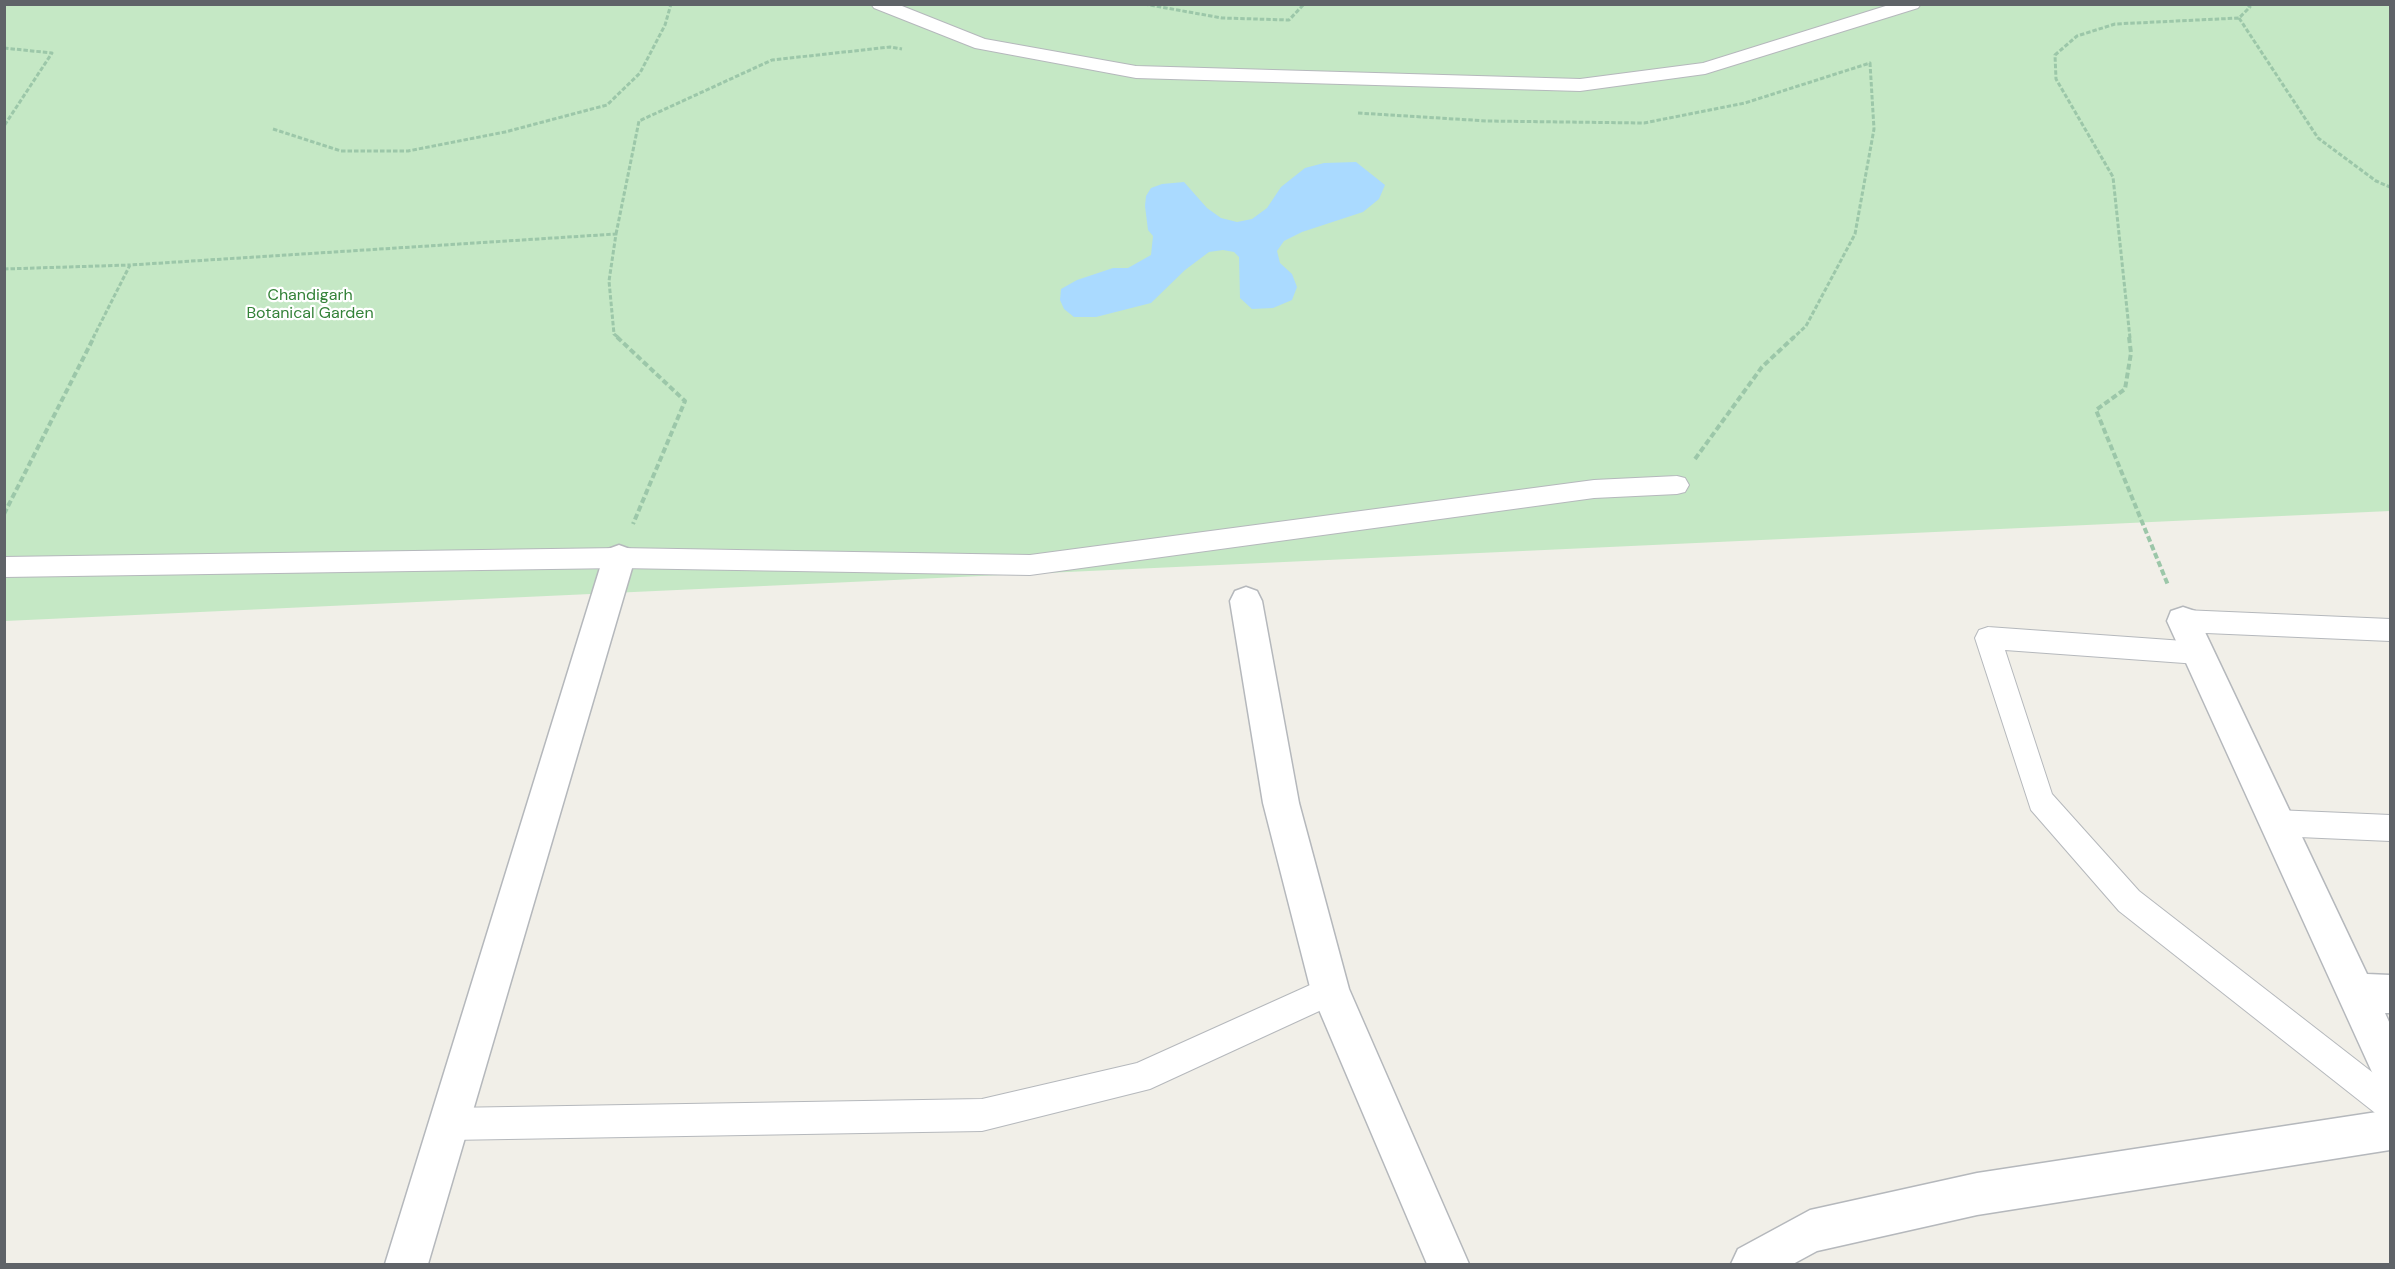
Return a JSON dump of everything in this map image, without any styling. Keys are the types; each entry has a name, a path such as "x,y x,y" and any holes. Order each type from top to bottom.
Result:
{"street":[{"path":"406,1264 619,558"},
{"path":"1246,601 1281,803 1330,991 1448,1264"},
{"path":"2183,621 2277,822 2373,993 2391,1067"},
{"path":"1753,1264 1810,1231 1977,1194 2391,1130"}],"lane":[{"path":"880,4 981,44 1137,72 1580,85 1705,68 1912,4"},
{"path":"4,567 619,558 1030,565 1594,489 1677,484"},
{"path":"2183,621 2391,630"},
{"path":"2198,653 1988,638 2041,801 2129,901 2391,1105"},
{"path":"2277,822 2391,828"},
{"path":"449,1124 982,1115 1139,1078 1330,991"}],"path":[{"path":"273,129 341,151 408,151 505,132 607,105 640,73 665,25 671,4"},
{"path":"1144,4 1221,18 1289,20 1304,4"},
{"path":"2183,621 2096,410 2125,389 2131,353 2113,177 2056,79 2055,55 2077,36 2115,24 2239,18 2250,7 2247,4"},
{"path":"2239,18 2318,138 2376,182 2391,187"},
{"path":"619,558 685,401 614,334 609,281 639,121 772,60 890,47 913,50"},
{"path":"4,48 52,53 4,126"},
{"path":"1356,112 1487,121 1644,123 1745,103 1870,63 1874,129 1855,234 1806,326 1762,367 1677,484"},
{"path":"4,269 130,265 616,234"},
{"path":"4,514 130,265"}],"green space":[{"name":"Chandigarh Botanical Garden","path":"4,5 2390,5 2390,511 5,621"}],"water":[{"path":"1356,162 1385,185 1379,199 1363,212 1302,232 1284,241 1277,251 1280,263 1292,274 1297,287 1292,300 1273,308 1252,309 1240,298 1239,257 1234,252 1223,250 1209,252 1185,270 1151,303 1096,317 1074,317 1064,309 1060,300 1061,289 1077,280 1113,268 1128,268 1151,255 1153,236 1148,230 1145,206 1146,196 1151,188 1162,184 1184,182 1207,208 1221,218 1237,222 1252,219 1267,208 1281,187 1305,168 1324,163"}]}
